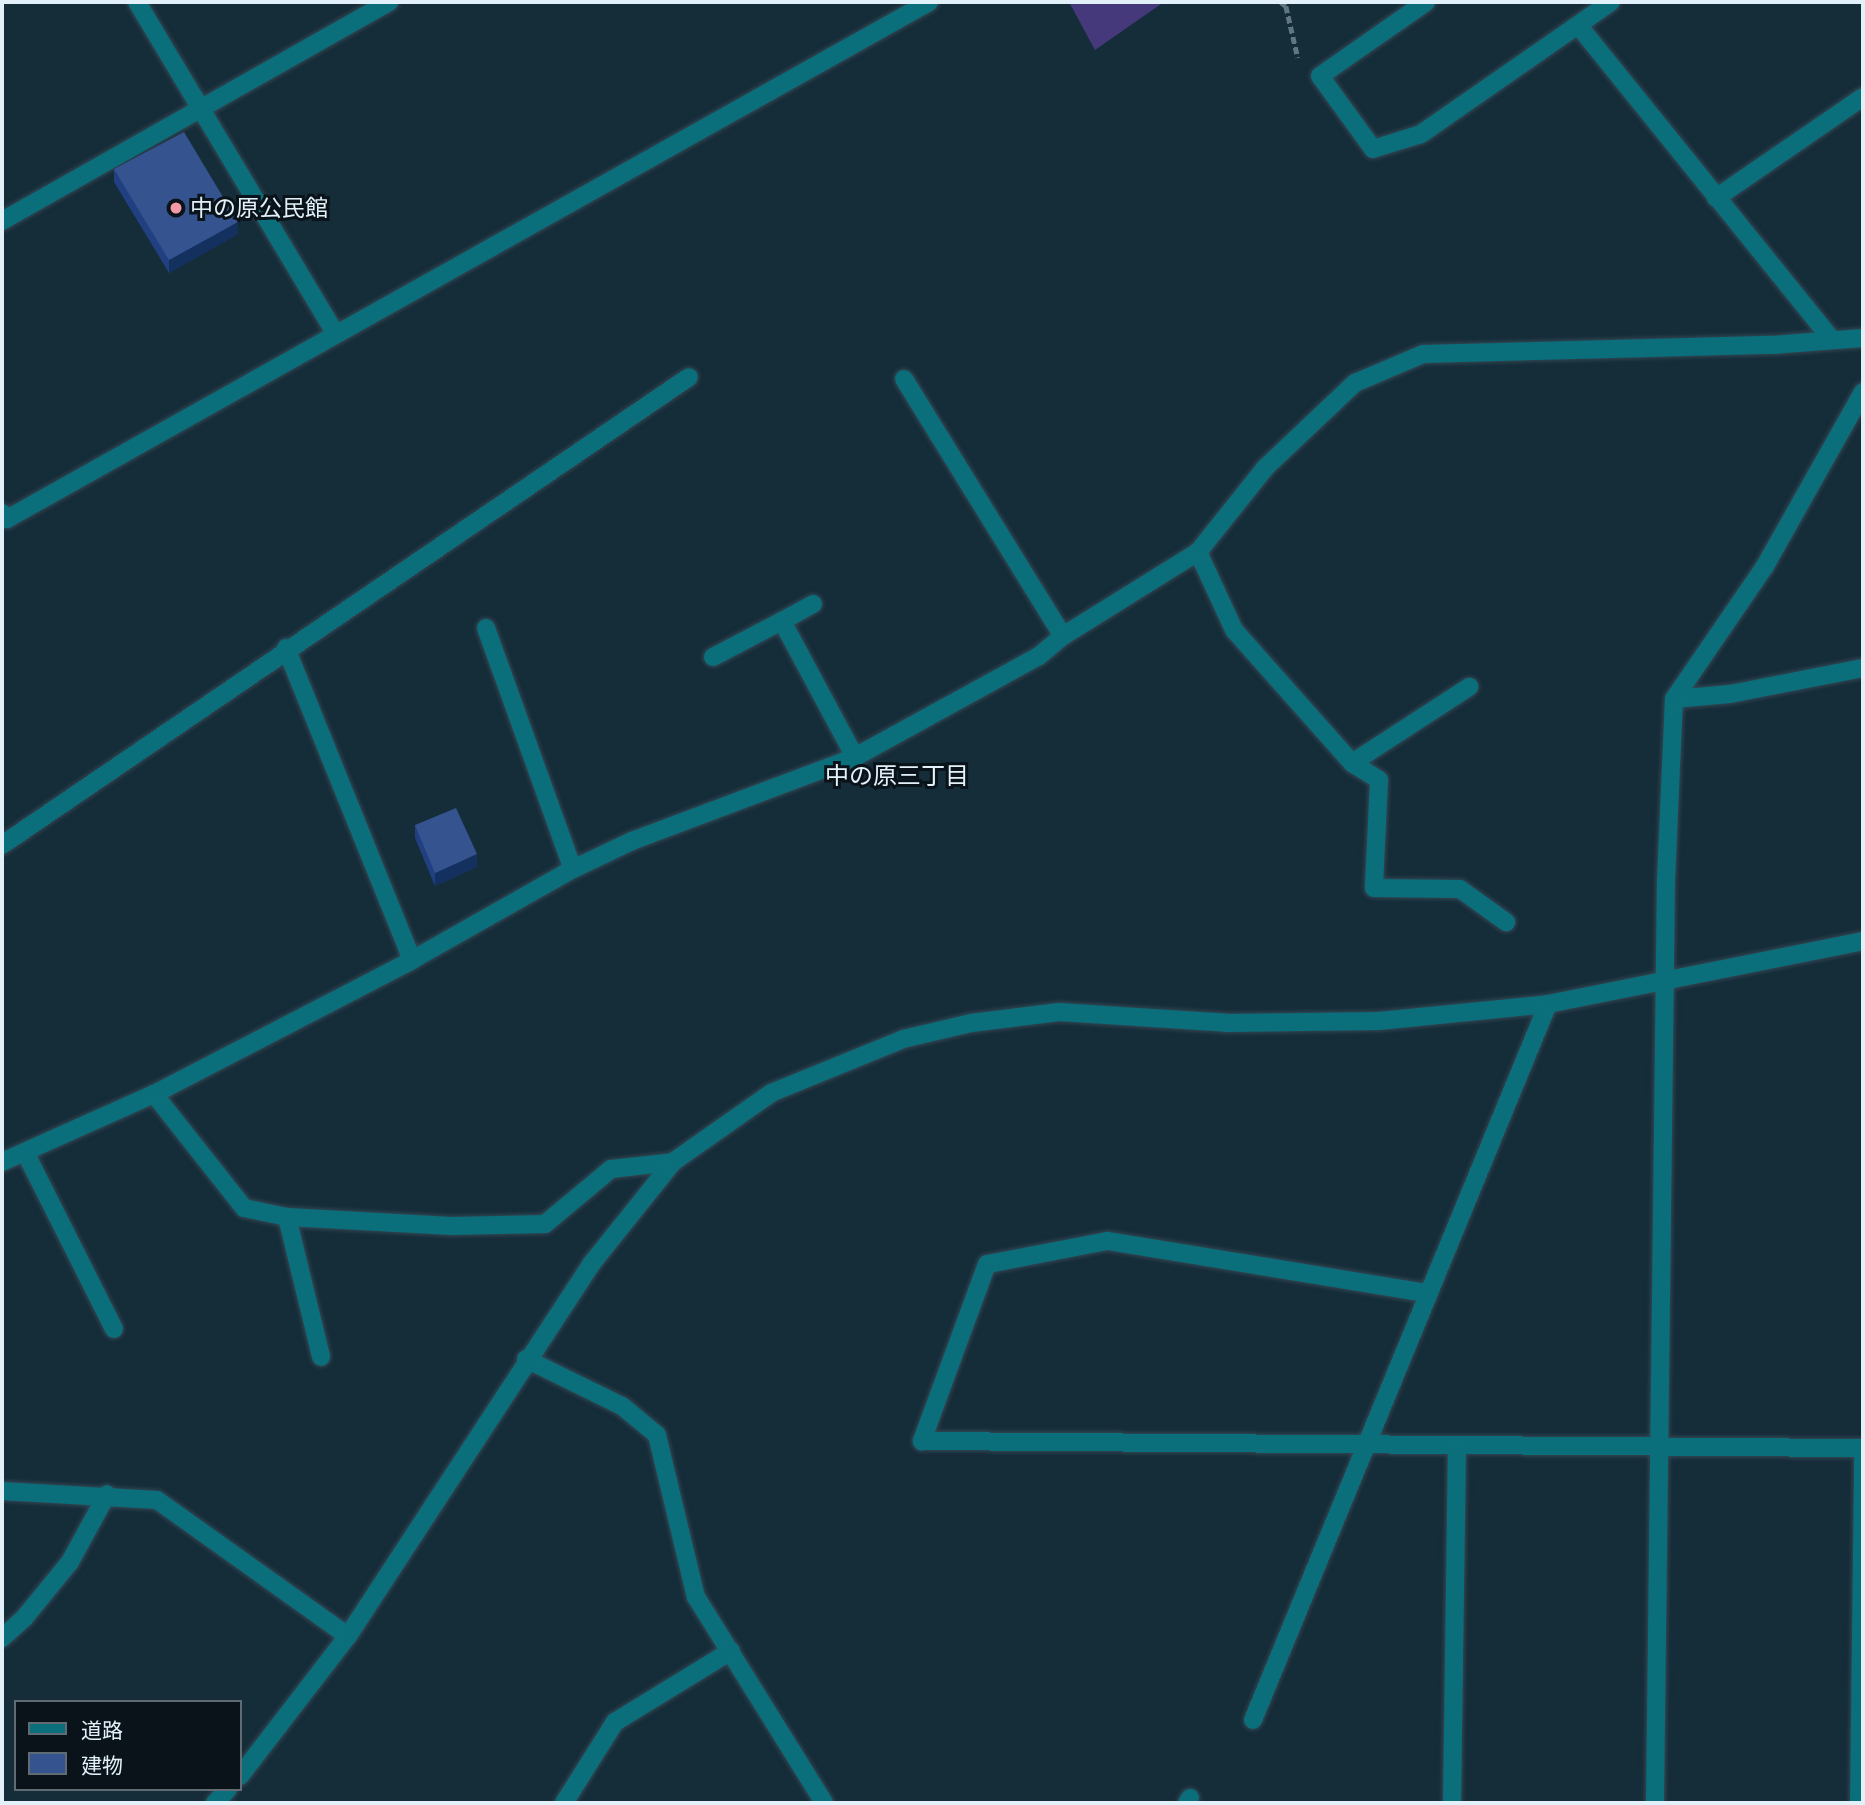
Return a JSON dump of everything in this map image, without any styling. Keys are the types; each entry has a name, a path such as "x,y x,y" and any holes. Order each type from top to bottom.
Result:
{"street":[{"path":"137,2 336,334"},
{"path":"2,221 389,2"},
{"path":"2,513 6,519 929,2"},
{"path":"1426,2 1320,76 1373,149 1421,134 1611,2"},
{"path":"1578,25 1831,338"},
{"path":"1716,198 1863,97"},
{"path":"2,1162 154,1094 412,960 573,869 632,841 855,757 1039,656 1063,636 1198,552 1265,468 1356,383 1423,354 1772,345 1831,338 1863,338"},
{"path":"2,845 689,377"},
{"path":"904,379 1063,636"},
{"path":"1655,1803 1666,982 1674,699 1765,566 1863,392"},
{"path":"1198,552 1234,630 1352,763 1379,780 1374,888 1460,889 1506,922"},
{"path":"713,657 813,604"},
{"path":"782,621 855,757"},
{"path":"486,628 573,869"},
{"path":"286,649 412,960"},
{"path":"1674,699 1730,694 1863,668"},
{"path":"1352,763 1469,687"},
{"path":"242,1773 348,1636 526,1359 592,1263 673,1162 771,1093 829,1066 903,1039 971,1023 1059,1012 1227,1023 1379,1021 1548,1004 1863,941"},
{"path":"1253,1720 1369,1444 1426,1293 1548,1004"},
{"path":"154,1094 244,1208 287,1217 452,1226 545,1224 611,1169 673,1162"},
{"path":"25,1152 114,1329"},
{"path":"287,1217 321,1357"},
{"path":"1426,1293 1107,1241 987,1264 922,1441 1369,1444 1457,1448 1863,1448"},
{"path":"526,1359 622,1406 657,1435 696,1597 824,1803"},
{"path":"1452,1803 1457,1448"},
{"path":"1859,1803 1863,1459"},
{"path":"2,1491 107,1494 157,1500 348,1636"},
{"path":"2,1638 25,1617 70,1562 107,1494"},
{"path":"564,1803 615,1722 731,1651"}],"path":[{"path":"1281,2 1286,6 1299,60 1320,76"}],"shaded area":[{"path":"1069,2 1164,2 1095,50"}],"building":[{"name":"中の原公民館","path":"184,132 238,222 169,260 114,169"},
{"path":"456,808 477,854 435,873 415,825"}],"place":[{"name":"中の原公民館","path":"176,208"}],"district":[{"name":"中の原三丁目","path":"897,776"}]}
